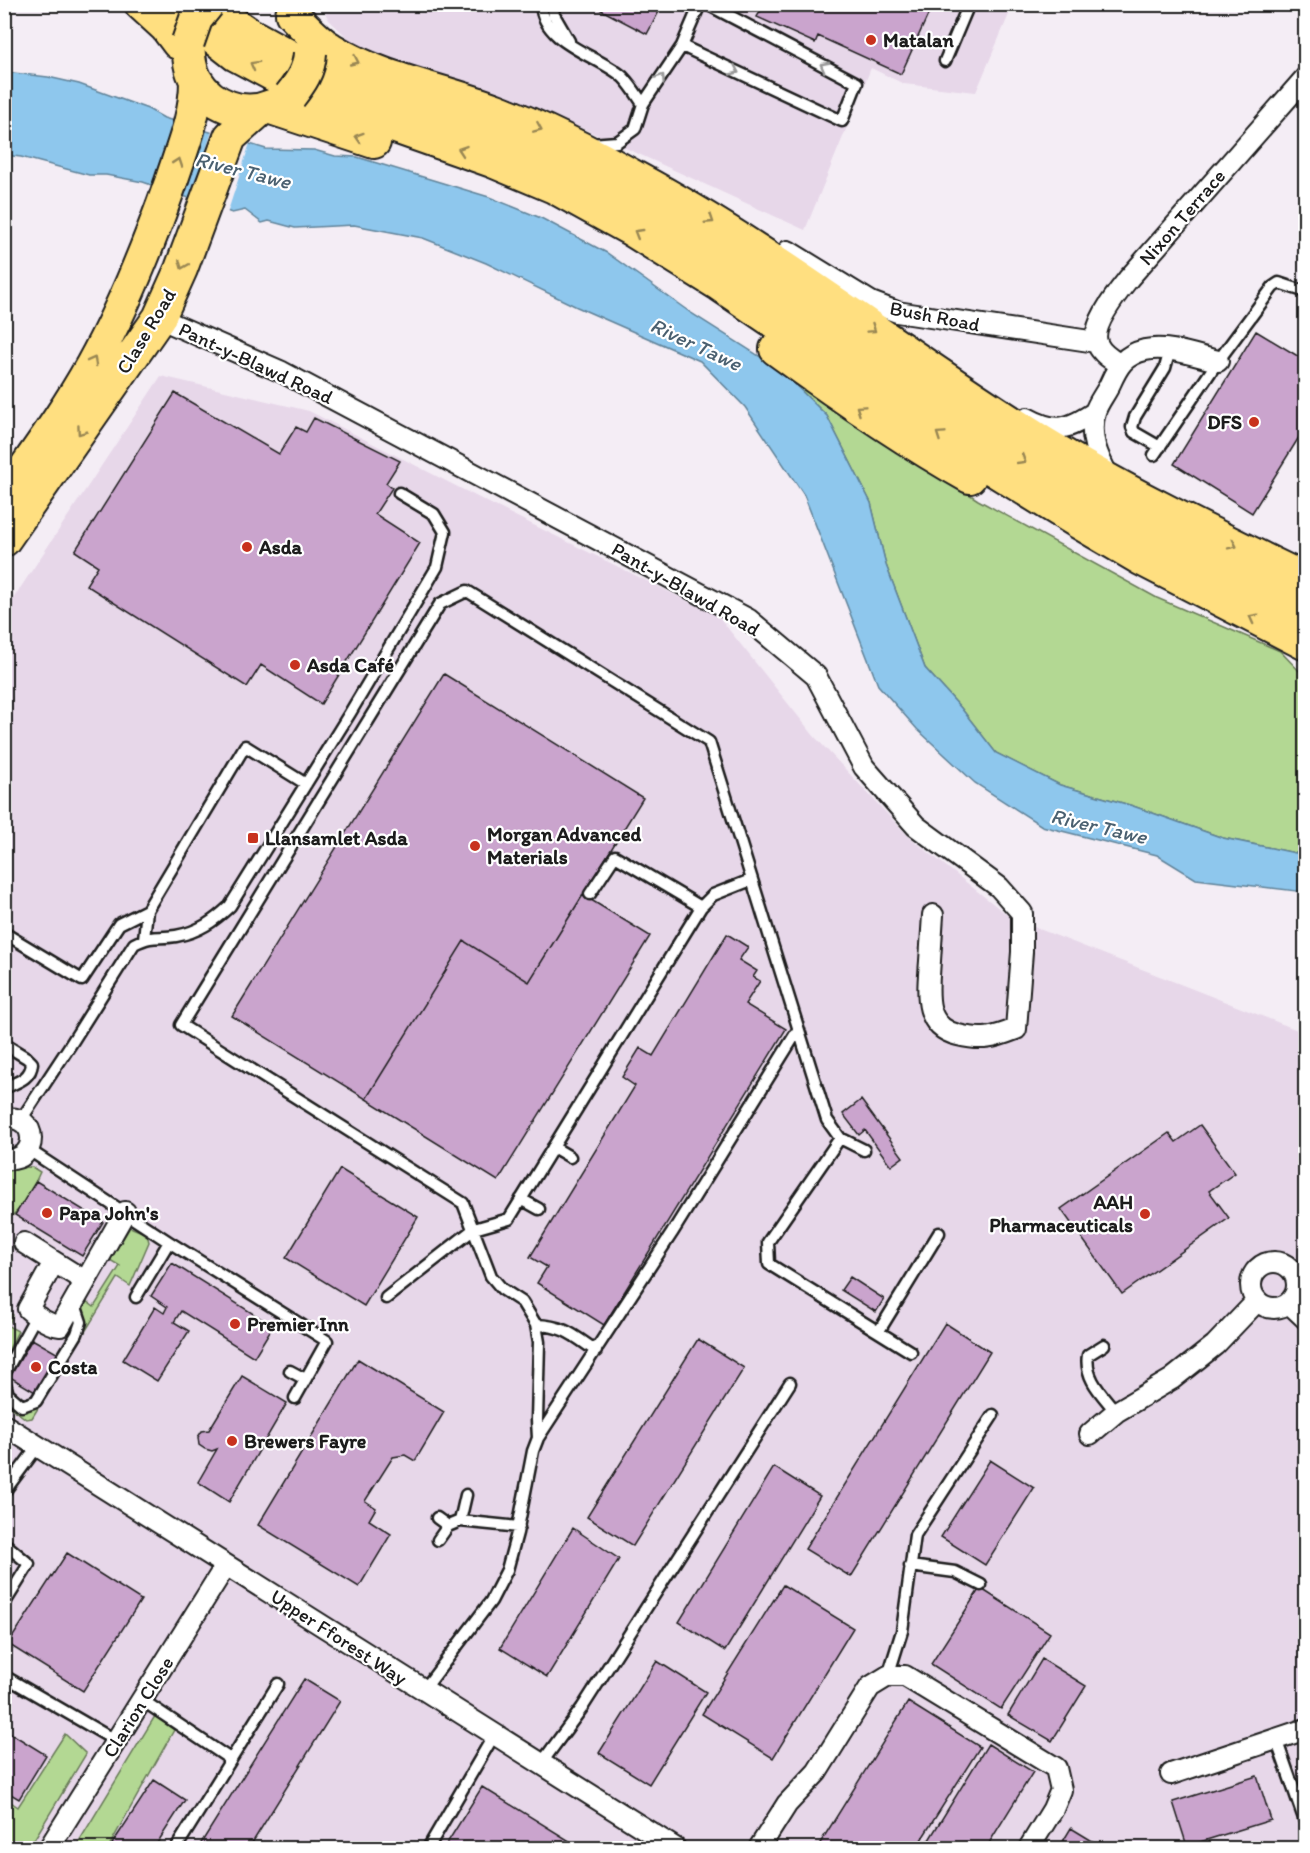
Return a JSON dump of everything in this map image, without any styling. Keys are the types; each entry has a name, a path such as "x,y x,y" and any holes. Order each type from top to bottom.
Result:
{"main road":[{"path":"141,4 175,38 212,98 240,111 272,105 484,180 547,207 671,277 926,453 1016,503 1078,522"},
{"path":"171,4 236,55 279,78 344,109 502,165 554,187 630,229 720,285 973,457 1078,522 1141,559 1305,644"},
{"path":"207,4 249,34 322,74 561,165 640,208 745,275 985,437 1087,499 1188,554 1305,611"},
{"name":"Clase Road","path":"4,498 58,420 92,365 131,285 165,198 190,125 196,101 191,62 196,19 207,4"},
{"path":"287,9 329,48 355,61 388,75 495,109 576,145 695,211 1039,440 1112,483 1305,580"},
{"name":"Clase Road","path":"4,540 159,318 181,270 230,137 302,81 310,53 303,33 287,9"},
{"path":"1188,554 1305,596"}],"street":[{"name":"Nixon Terrace","path":"1096,342 1098,326 1105,311 1128,278 1305,77"},
{"name":"Bush Road","path":"788,251 871,302 897,312 1096,342"},
{"name":"Pant-y-Blawd Road","path":"159,318 282,372 642,562 757,626 816,676 864,767 916,826 999,887 1022,913 1022,952 1016,1029 991,1038 968,1037 947,1032 936,1021 930,1009 928,991 933,915"},
{"path":"1096,342 1101,352 1119,364"},
{"path":"1112,483 1096,454 1093,432 1095,412 1119,364 1128,356 1146,350 1170,350 1218,361"},
{"path":"923,362 1043,427 1058,429 1076,424 1095,412"},
{"path":"4,1159 19,1159 29,1150 32,1136 30,1130 13,1119"},
{"path":"54,1262 28,1309 36,1316 55,1326 60,1326 125,1212"},
{"path":"24,1242 85,1281"},
{"path":"1275,1262 1300,1270 1297,1290 1289,1303 1282,1308 1273,1309 1264,1307 1257,1301 1250,1287 1251,1279 1260,1266 1275,1262"},
{"path":"1090,1434 1116,1412 1172,1379 1215,1345 1257,1301"},
{"path":"1289,1303 1305,1319"},
{"name":"Upper Fforest Way","path":"4,1425 675,1848"},
{"name":"Clarion Close","path":"49,1848 226,1565"},
{"path":"759,1848 787,1804 817,1772 870,1688 888,1676 905,1676 1056,1768 1061,1790 1053,1809 1029,1848"},
{"path":"1171,1774 1305,1729"}],"lane":[{"path":"541,4 542,15 555,34 623,77 643,104"},
{"path":"552,4 554,15 571,44"},
{"path":"576,145 617,142 635,129 643,104 682,46 700,4"},
{"path":"682,46 842,121 857,83 707,4"},
{"path":"945,61 969,4"},
{"path":"1170,350 1165,368 1135,417 1132,427 1134,432 1157,451 1218,361 1276,284 1280,283 1305,292"},
{"path":"13,1119 71,1044 134,944 150,936 173,936 196,931 216,919 230,906 306,784 437,567 445,532 434,514 399,493"},
{"path":"538,1438 539,1342 536,1325 522,1302 502,1289 491,1276 463,1203 181,1025 440,604 467,591 709,742 827,1120 840,1138 864,1150"},
{"path":"144,939 147,910 245,746 306,784"},
{"path":"590,894 615,856 701,907"},
{"path":"386,1298 474,1229 509,1218 701,907 713,895 751,879"},
{"path":"4,933 82,980 119,924 147,910"},
{"path":"423,1691 491,1601 507,1570 519,1527 533,1451 538,1438 596,1351 798,1030"},
{"path":"4,1044 27,1058 32,1063 32,1071 27,1077 4,1088"},
{"path":"840,1138 768,1242 769,1264 911,1352"},
{"path":"553,1147 570,1157"},
{"path":"29,1150 169,1242 327,1341 295,1398"},
{"path":"521,1199 539,1209"},
{"path":"879,1331 939,1233"},
{"path":"136,1297 169,1242"},
{"path":"4,1380 8,1394 22,1406 36,1401 77,1334 81,1322 74,1301"},
{"path":"4,1374 36,1316"},
{"path":"536,1325 555,1326 596,1351"},
{"path":"1104,1345 1088,1355 1086,1366 1092,1381 1116,1412"},
{"path":"290,1371 305,1379"},
{"path":"540,1765 582,1708 790,1383"},
{"path":"888,1676 902,1630 915,1535 993,1415"},
{"path":"4,1492 38,1446"},
{"path":"460,1521 466,1495"},
{"path":"437,1518 448,1526"},
{"path":"438,1540 448,1526 460,1521 519,1527"},
{"path":"4,1543 29,1564 4,1604"},
{"path":"910,1566 955,1572 981,1585"},
{"path":"4,1676 116,1741"},
{"path":"176,1848 278,1683"},
{"path":"142,1700 230,1759"},
{"path":"428,1848 494,1736"},
{"path":"1276,1739 1305,1824"}],"shaded area":[{"path":"321,5 1013,5 976,92 904,84 871,68 805,230 584,129 391,60 352,42 329,20"},
{"path":"161,376 309,411 718,616 814,736 908,836 1011,918 1305,1033 1305,1848 5,1848 5,611"}],"green space":[{"path":"778,368 978,500 1157,598 1280,651 1305,677 1305,855 1223,838 1133,806 1060,785 996,753 961,708 925,668 886,565 871,503 827,416"},
{"path":"32,1167 40,1172 38,1177 23,1204 9,1217 5,1227 5,1173 12,1168"},
{"path":"130,1227 147,1234 149,1242 130,1286 118,1278 32,1418 26,1419 5,1403 4,1394 25,1411 35,1406 79,1334 86,1318 83,1308 86,1301 94,1307 120,1266 110,1260"},
{"path":"5,1310 13,1315 8,1326 18,1331 5,1357"},
{"path":"155,1716 174,1730 108,1848 75,1848"},
{"path":"65,1734 86,1754 29,1848 5,1848 5,1798 18,1807"}],"water":[{"name":"River Tawe","path":"5,72 48,77 79,84 148,109 164,118 266,149 314,150 335,156 357,157 489,197 541,218 607,253 691,313 778,368 827,416 871,503 886,565 925,668 961,708 996,753 1060,785 1133,806 1223,838 1305,855 1305,892 1196,879 1157,855 1042,826 975,783 917,729 878,685 804,495 745,407 700,361 577,307 486,263 423,238 354,225 295,228 269,221 262,223 245,210 232,213 143,182 106,175 89,175 5,155"}],"pier":[{"path":"212,131 250,143 227,214 190,201"}],"building":[{"path":"590,4 663,4 647,34"},
{"name":"Matalan","path":"749,4 933,4 901,74 818,36 815,43 757,17 761,10"},
{"path":"1256,331 1306,361 1306,426 1252,513 1174,464"},
{"name":"Asda","path":"175,393 279,454 296,427 306,432 314,418 400,461 386,483 392,488 375,514 420,543 321,704 261,665 247,687 86,585 98,566 75,551"},
{"name":"Morgan Advanced Materials","path":"444,674 643,798 529,982 464,941 366,1099 232,1016"},
{"path":"583,895 650,936 498,1181 366,1099 464,941 529,982"},
{"path":"727,934 748,947 739,960 757,971 753,977 760,981 745,1004 786,1029 604,1325 537,1283 547,1267 530,1257 635,1086 622,1077 640,1048 653,1056"},
{"path":"861,1100 903,1157 891,1166 865,1130 859,1135 843,1114"},
{"name":"AAH Pharmaceuticals","path":"1200,1125 1235,1173 1209,1191 1229,1218 1122,1294 1061,1209 1169,1133 1176,1142"},
{"path":"340,1169 418,1217 364,1306 286,1258"},
{"path":"36,1181 103,1222 82,1256 15,1215"},
{"name":"Premier Inn","path":"172,1263 273,1326 254,1357 181,1311 174,1322 189,1331 157,1381 123,1360 155,1307 164,1313 167,1307 151,1296"},
{"path":"850,1277 884,1299 876,1312 841,1290"},
{"path":"945,1323 990,1352 851,1577 805,1549"},
{"name":"Costa","path":"32,1339 62,1356 40,1395 10,1377"},
{"path":"698,1339 744,1368 633,1546 587,1517"},
{"path":"358,1359 444,1412 415,1461 405,1455 393,1457 365,1501 376,1508 369,1520 391,1534 359,1587 258,1525"},
{"name":"Brewers Fayre","path":"242,1376 287,1403 229,1502 198,1482 217,1449 212,1451 205,1449 199,1445 198,1437 202,1431 209,1430"},
{"path":"990,1460 1034,1488 985,1565 941,1537"},
{"path":"774,1467 820,1496 725,1651 679,1622"},
{"path":"573,1528 619,1559 547,1677 500,1648"},
{"path":"67,1553 141,1600 83,1691 8,1644"},
{"path":"783,1585 853,1628 773,1758 702,1714"},
{"path":"980,1588 1050,1633 1001,1709 931,1664"},
{"path":"1042,1659 1086,1686 1052,1741 1008,1715"},
{"path":"657,1661 706,1692 649,1784 599,1753"},
{"path":"304,1679 340,1701 249,1848 198,1848"},
{"path":"908,1702 980,1747 916,1848 817,1848"},
{"path":"4,1729 46,1755 19,1799 4,1790"},
{"path":"988,1744 1033,1772 986,1848 924,1848"},
{"path":"1257,1776 1271,1820 1187,1846 1173,1802"},
{"path":"154,1780 185,1800 154,1848 119,1848 112,1844"},
{"path":"482,1787 581,1848 444,1848"},
{"path":"1071,1828 1104,1848 1059,1848"}],"place":[{"name":"Matalan","path":"871,40"},
{"name":"DFS","path":"1254,422"},
{"name":"Asda","path":"247,547"},
{"name":"Asda Café","path":"295,665"},
{"name":"Llansamlet Asda","path":"253,838"},
{"name":"Morgan Advanced Materials","path":"475,846"},
{"name":"Papa John's","path":"47,1213"},
{"name":"AAH Pharmaceuticals","path":"1145,1214"},
{"name":"Premier Inn","path":"235,1324"},
{"name":"Costa","path":"36,1367"},
{"name":"Brewers Fayre","path":"232,1441"}]}
